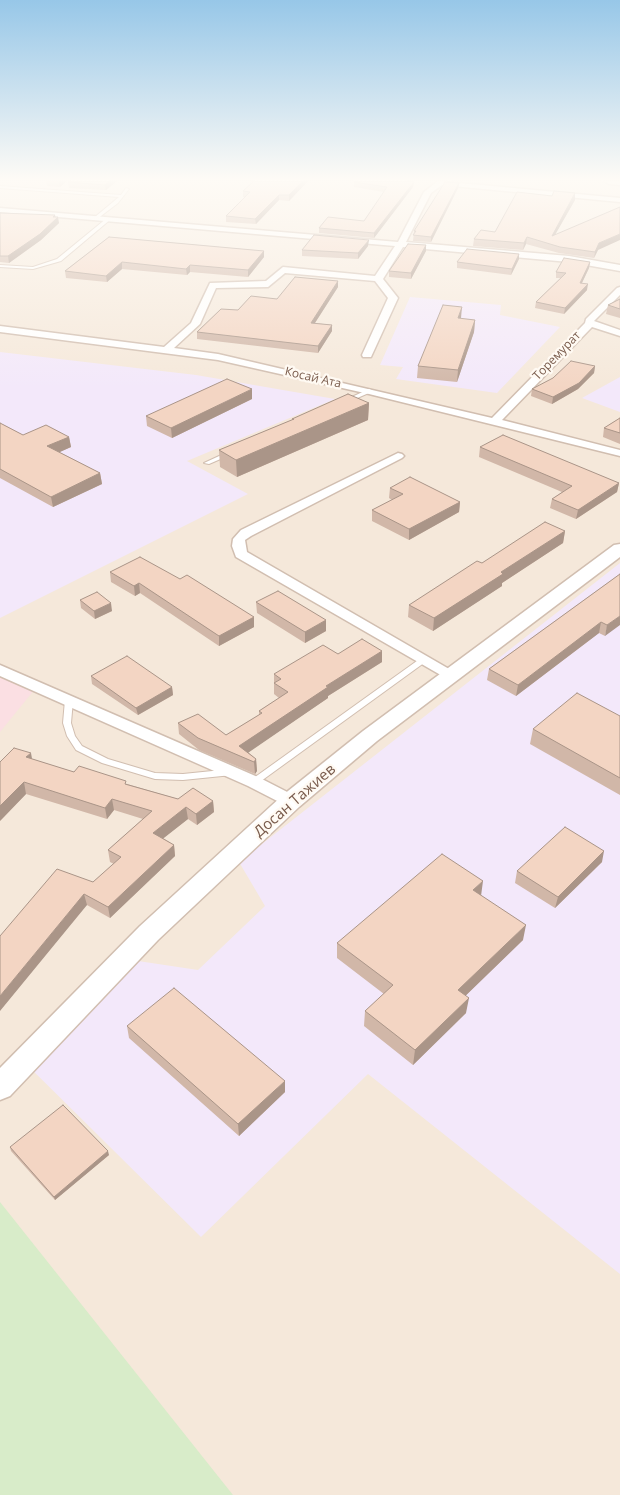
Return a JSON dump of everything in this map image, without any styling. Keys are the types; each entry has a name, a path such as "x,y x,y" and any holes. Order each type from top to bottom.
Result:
{"street":[{"path":"378,280 396,251"},
{"path":"470,251 569,259 620,268"},
{"path":"168,349 195,324 213,285 268,284 283,270 378,280 393,298 367,355"},
{"name":"Торемурат","path":"493,423 620,290"},
{"path":"590,323 620,333"},
{"name":"Косай Ата","path":"0,329 168,349 218,357 369,391 620,453"},
{"path":"398,456 246,533 239,539 239,546 241,554 451,676"},
{"name":"Досан Тажиев","path":"0,1087 149,933 291,801 370,736 620,550"},
{"path":"0,670 232,772 291,801"}],"lane":[{"path":"0,266 33,268 59,260 70,251"},
{"path":"333,407 369,391"},
{"path":"207,463 234,451"},
{"path":"254,782 424,660"},
{"path":"69,700 67,723 71,736 79,748 105,761 155,776 183,777 232,772"}],"shaded area":[{"path":"0,251 620,251 620,1495 0,1495"},
{"path":"410,297 501,305 500,315 560,327 497,393 396,379 403,367 380,365"},
{"path":"0,352 196,375 335,399 187,461 248,494 0,618"},
{"path":"620,377 620,412 582,398"},
{"path":"620,563 620,1274 368,1074 201,1237 17,1055 138,961 198,970 265,906 239,862"},
{"path":"0,677 35,689 0,732"}],"green space":[{"path":"0,1202 233,1495 0,1495"}],"building":[{"path":"0,251 16,251 8,256 0,256"},
{"path":"91,251 264,251 248,270 190,265 186,269 122,262 106,276 65,271"},
{"path":"316,251 360,251 358,253"},
{"path":"403,251 423,251 411,273 389,271"},
{"path":"466,251 519,254 512,269 457,262"},
{"path":"564,258 590,262 580,283 588,284 565,308 536,302 566,273 556,272"},
{"path":"295,277 338,281 311,323 332,325 318,346 197,332 221,309 238,310 251,296 277,299"},
{"path":"620,299 620,309 608,305"},
{"path":"443,305 462,307 458,318 475,320 458,370 418,366"},
{"path":"571,361 595,366 579,383 553,397 532,389 553,378"},
{"path":"227,379 252,389 171,428 146,416"},
{"path":"348,394 369,403 236,460 219,450 294,419 292,419"},
{"path":"620,418 620,433 604,428"},
{"path":"0,423 23,435 46,425 69,437 47,446 100,473 51,497 0,469"},
{"path":"503,435 619,483 578,510 552,499 572,486 480,447"},
{"path":"410,477 460,502 409,529 372,510 403,494 390,488"},
{"path":"545,522 565,531 501,572 503,574 434,618 409,605 477,561 482,563"},
{"path":"140,557 180,579 187,575 254,617 219,636 139,583 134,586 110,572"},
{"path":"620,574 620,616 607,625 601,622 518,685 489,669"},
{"path":"278,591 326,620 305,632 256,602"},
{"path":"97,592 111,603 94,611 80,600"},
{"path":"362,639 382,651 326,686 328,687 239,746 256,759 254,762 198,738 178,723 198,714 226,735 262,713 259,711 288,692 274,683 281,679 274,674 323,645 338,654"},
{"path":"127,656 172,687 136,708 91,676"},
{"path":"577,693 620,716 620,778 533,729"},
{"path":"14,748 31,753 26,757 74,772 79,766 126,781 125,784 178,799 193,788 213,801 196,814 186,807 153,833 174,845 108,907 84,894 0,996 0,936 57,869 93,882 121,857 108,850 152,811 112,799 105,808 24,782 0,806 0,762"},
{"path":"565,827 604,851 558,897 517,871"},
{"path":"442,854 483,881 473,890 526,925 458,990 469,998 415,1050 365,1011 393,985 337,943"},
{"path":"174,988 285,1081 238,1124 127,1026"},
{"path":"63,1105 108,1151 54,1197 10,1147"}]}
